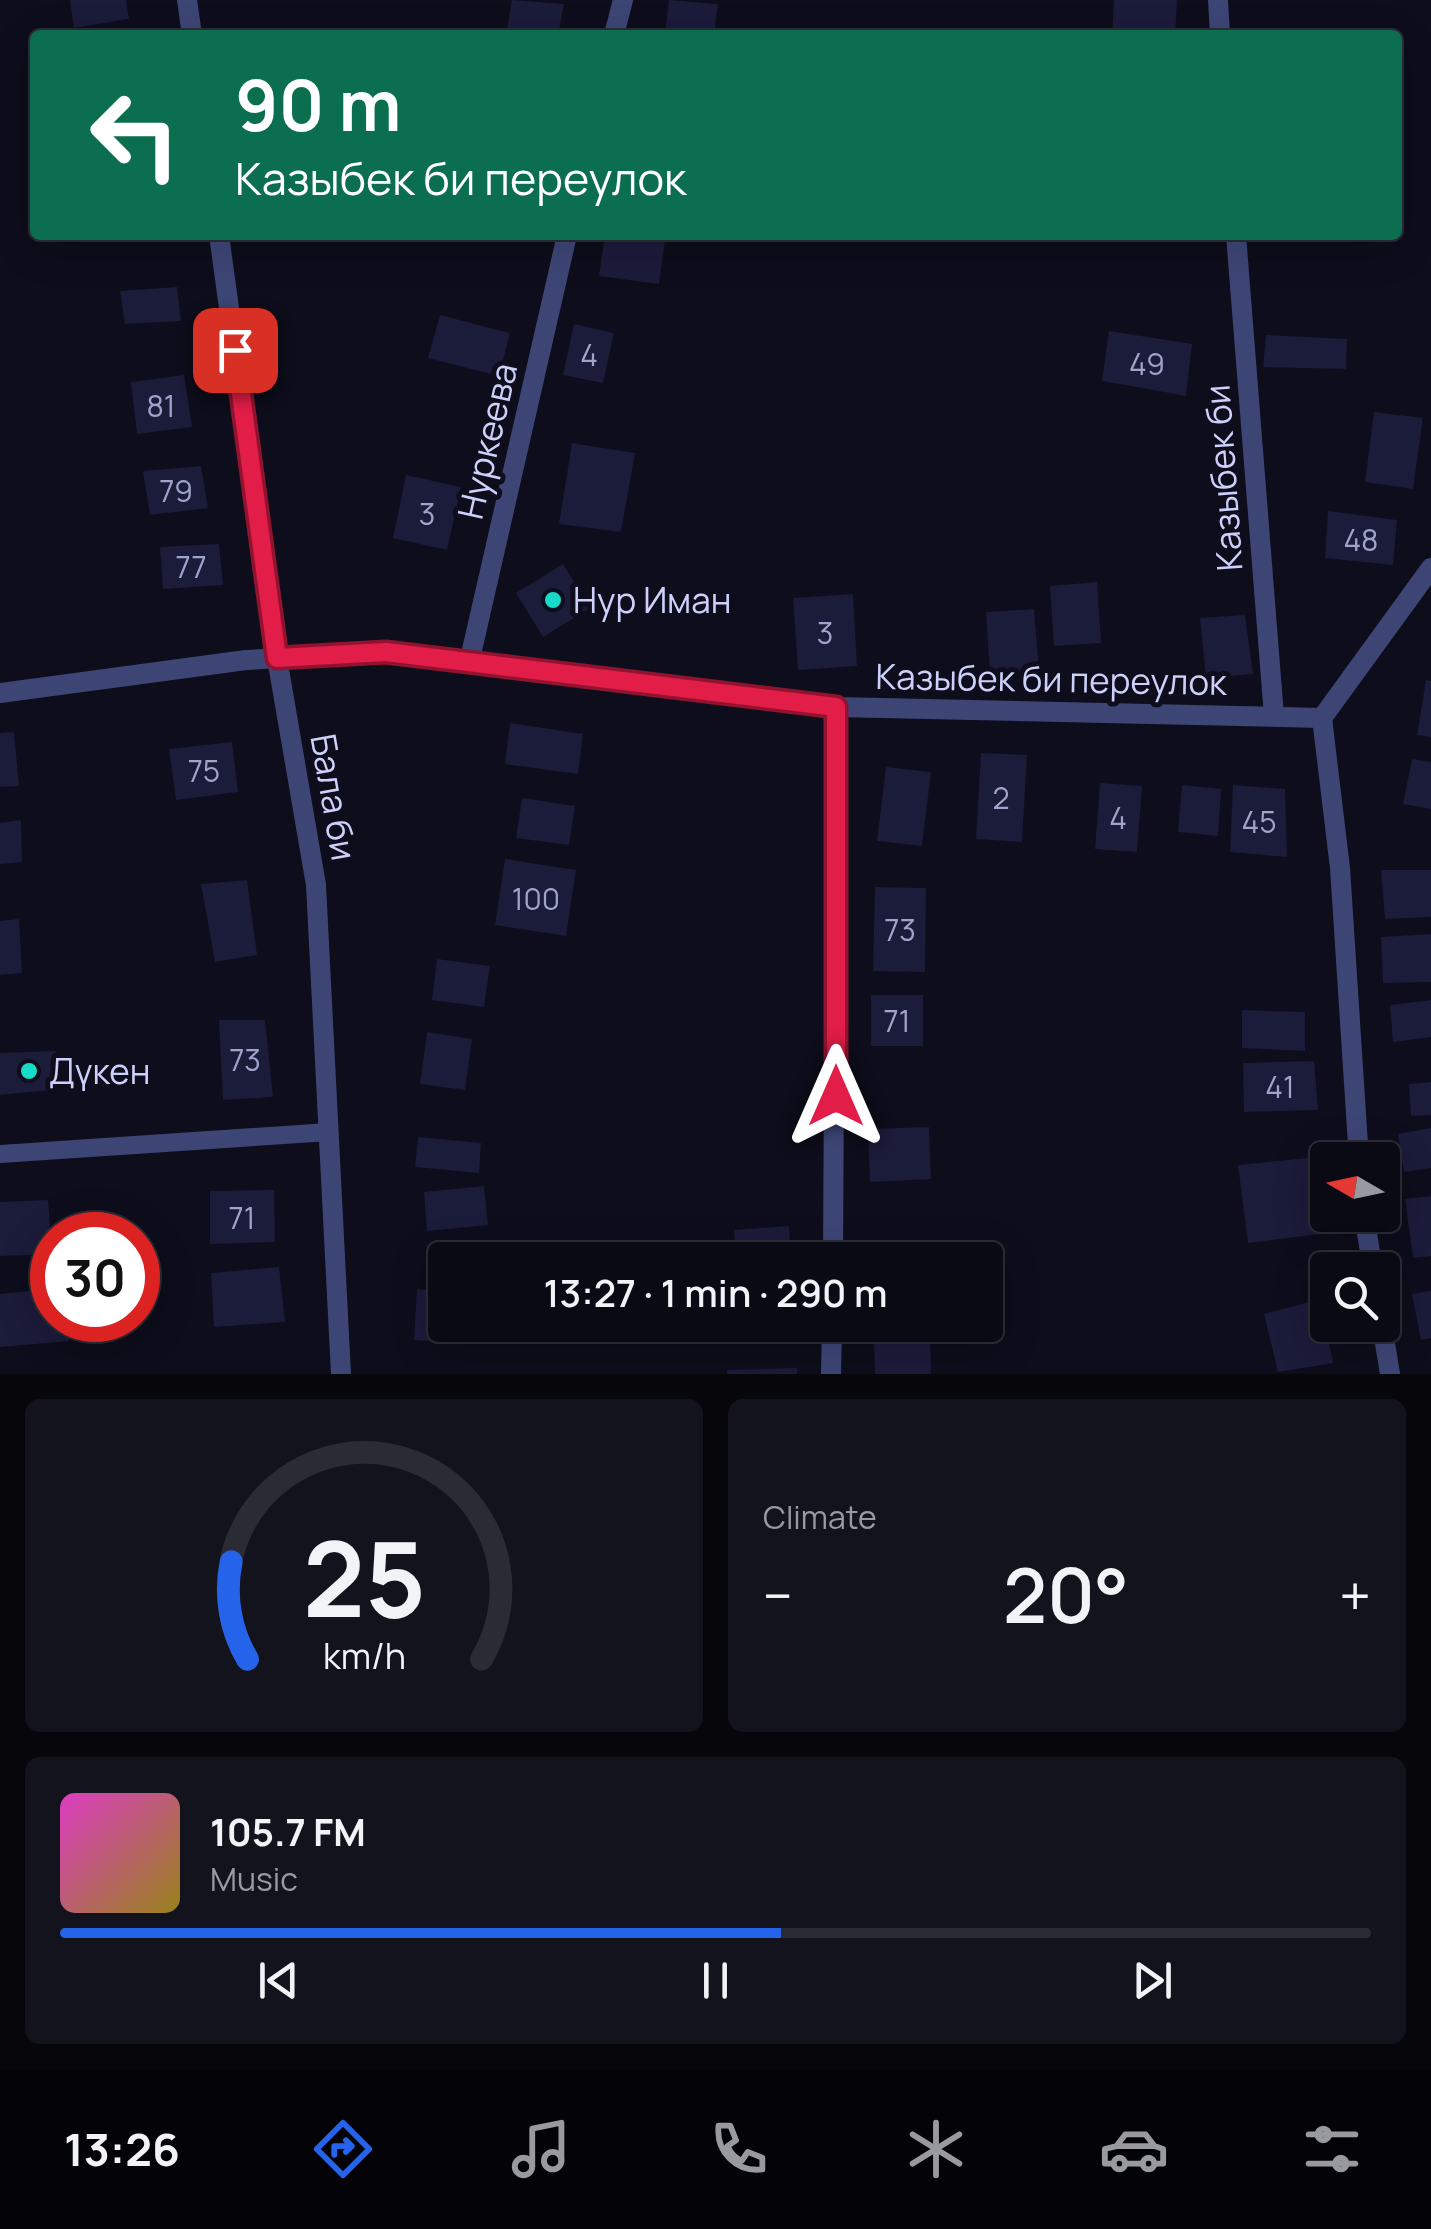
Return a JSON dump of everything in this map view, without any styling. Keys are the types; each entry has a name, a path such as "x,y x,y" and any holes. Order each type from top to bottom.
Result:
{"street":[{"path":"187,0 191,30"},
{"path":"615,30 623,0"},
{"path":"1218,0 1220,30"},
{"name":"Бала би","path":"220,240 277,658 316,884 341,1374"},
{"name":"Нуркеева","path":"470,662 566,240"},
{"name":"Казыбек би","path":"1236,240 1274,716"},
{"path":"1358,1142 1340,868 1322,718 1431,568"},
{"name":"Казыбек би переулок","path":"0,692 277,658 386,652 836,707 1322,718"},
{"path":"834,1242 836,707"},
{"path":"831,1374 832,1342"},
{"path":"1385,1342 1390,1374"}],"lane":[{"path":"0,1154 328,1132"}],"building":[{"path":"70,0 126,0 129,19 74,28"},
{"path":"512,0 564,4 559,30 507,30"},
{"path":"669,0 718,4 715,30 666,30"},
{"path":"1114,0 1177,0 1175,30 1112,30"},
{"path":"604,240 665,240 659,284 599,276"},
{"path":"177,287 181,321 125,324 120,291"},
{"path":"440,315 510,333 499,376 428,358"},
{"path":"574,324 614,333 603,383 563,375"},
{"path":"1109,331 1192,344 1186,396 1102,381"},
{"path":"1266,335 1347,339 1346,369 1263,367"},
{"path":"184,375 192,427 137,434 131,382"},
{"path":"1374,412 1423,418 1413,489 1365,482"},
{"path":"572,443 635,453 621,532 559,524"},
{"path":"201,466 208,508 150,515 143,471"},
{"path":"406,475 461,487 447,550 393,538"},
{"path":"1328,511 1397,520 1393,565 1325,558"},
{"path":"219,544 223,585 163,589 160,547"},
{"name":"Нур Иман","path":"563,564 590,608 543,637 516,593"},
{"path":"1097,582 1101,643 1054,646 1050,586"},
{"path":"853,594 857,666 798,670 793,598"},
{"path":"1034,609 1039,670 990,674 986,612"},
{"path":"1245,615 1253,674 1206,678 1200,618"},
{"path":"1426,680 1431,681 1431,737 1417,735"},
{"path":"510,723 583,734 578,774 505,764"},
{"path":"14,732 19,786 0,787 0,733"},
{"path":"232,742 238,792 176,800 169,749"},
{"path":"981,753 1027,755 1022,842 976,839"},
{"path":"1412,759 1431,762 1431,809 1403,804"},
{"path":"886,767 931,772 922,846 877,841"},
{"path":"1100,783 1142,786 1137,852 1095,849"},
{"path":"1182,785 1221,789 1218,836 1178,832"},
{"path":"1233,785 1285,789 1287,857 1230,852"},
{"path":"522,798 575,806 569,845 516,838"},
{"path":"21,820 22,862 0,864 0,823"},
{"path":"505,859 576,870 566,936 495,925"},
{"path":"1381,870 1431,870 1431,917 1385,919"},
{"path":"247,880 257,955 215,962 201,884"},
{"path":"875,887 926,888 925,972 873,971"},
{"path":"19,919 22,973 0,975 0,921"},
{"path":"1431,934 1431,982 1383,983 1381,937"},
{"path":"437,959 490,966 484,1007 432,1000"},
{"path":"871,995 923,995 923,1046 871,1046"},
{"path":"1431,1000 1431,1037 1393,1042 1390,1005"},
{"path":"1242,1010 1305,1012 1305,1051 1242,1048"},
{"path":"219,1020 265,1020 273,1097 223,1100"},
{"path":"427,1032 472,1039 465,1090 420,1084"},
{"name":"Дүкен","path":"56,1051 60,1089 0,1095 0,1053"},
{"path":"1314,1061 1318,1110 1244,1112 1243,1063"},
{"path":"1431,1082 1431,1115 1411,1116 1409,1084"},
{"path":"929,1127 931,1179 870,1182 868,1129"},
{"path":"1431,1128 1431,1168 1404,1172 1398,1134"},
{"path":"418,1137 481,1143 479,1173 415,1167"},
{"path":"1310,1158 1310,1232 1326,1233 1248,1243 1238,1165"},
{"path":"484,1186 488,1225 427,1231 424,1192"},
{"path":"274,1190 275,1242 210,1244 210,1191"},
{"path":"1431,1196 1431,1256 1413,1258 1405,1199"},
{"path":"48,1200 49,1212 30,1212 30,1255 0,1256 0,1202"},
{"path":"789,1226 790,1242 735,1242 734,1230"},
{"path":"872,1241 941,1241 941,1242"},
{"path":"279,1267 285,1322 214,1327 211,1273"},
{"path":"417,1289 428,1290 428,1341 414,1340"},
{"path":"30,1291 30,1342 58,1342 0,1347 0,1294"},
{"path":"1431,1291 1431,1338 1421,1340 1412,1294"},
{"path":"1310,1302 1310,1342 1329,1342 1333,1363 1278,1372 1264,1314"},
{"path":"874,1342 930,1342 931,1374 875,1374"},
{"path":"797,1368 797,1374 727,1374 727,1370"}],"place":[{"name":"Нур Иман","path":"553,600"},
{"name":"Дүкен","path":"29,1071"}],"route":[{"path":"235,350 277,658 386,652 836,707 836,1096"}]}
